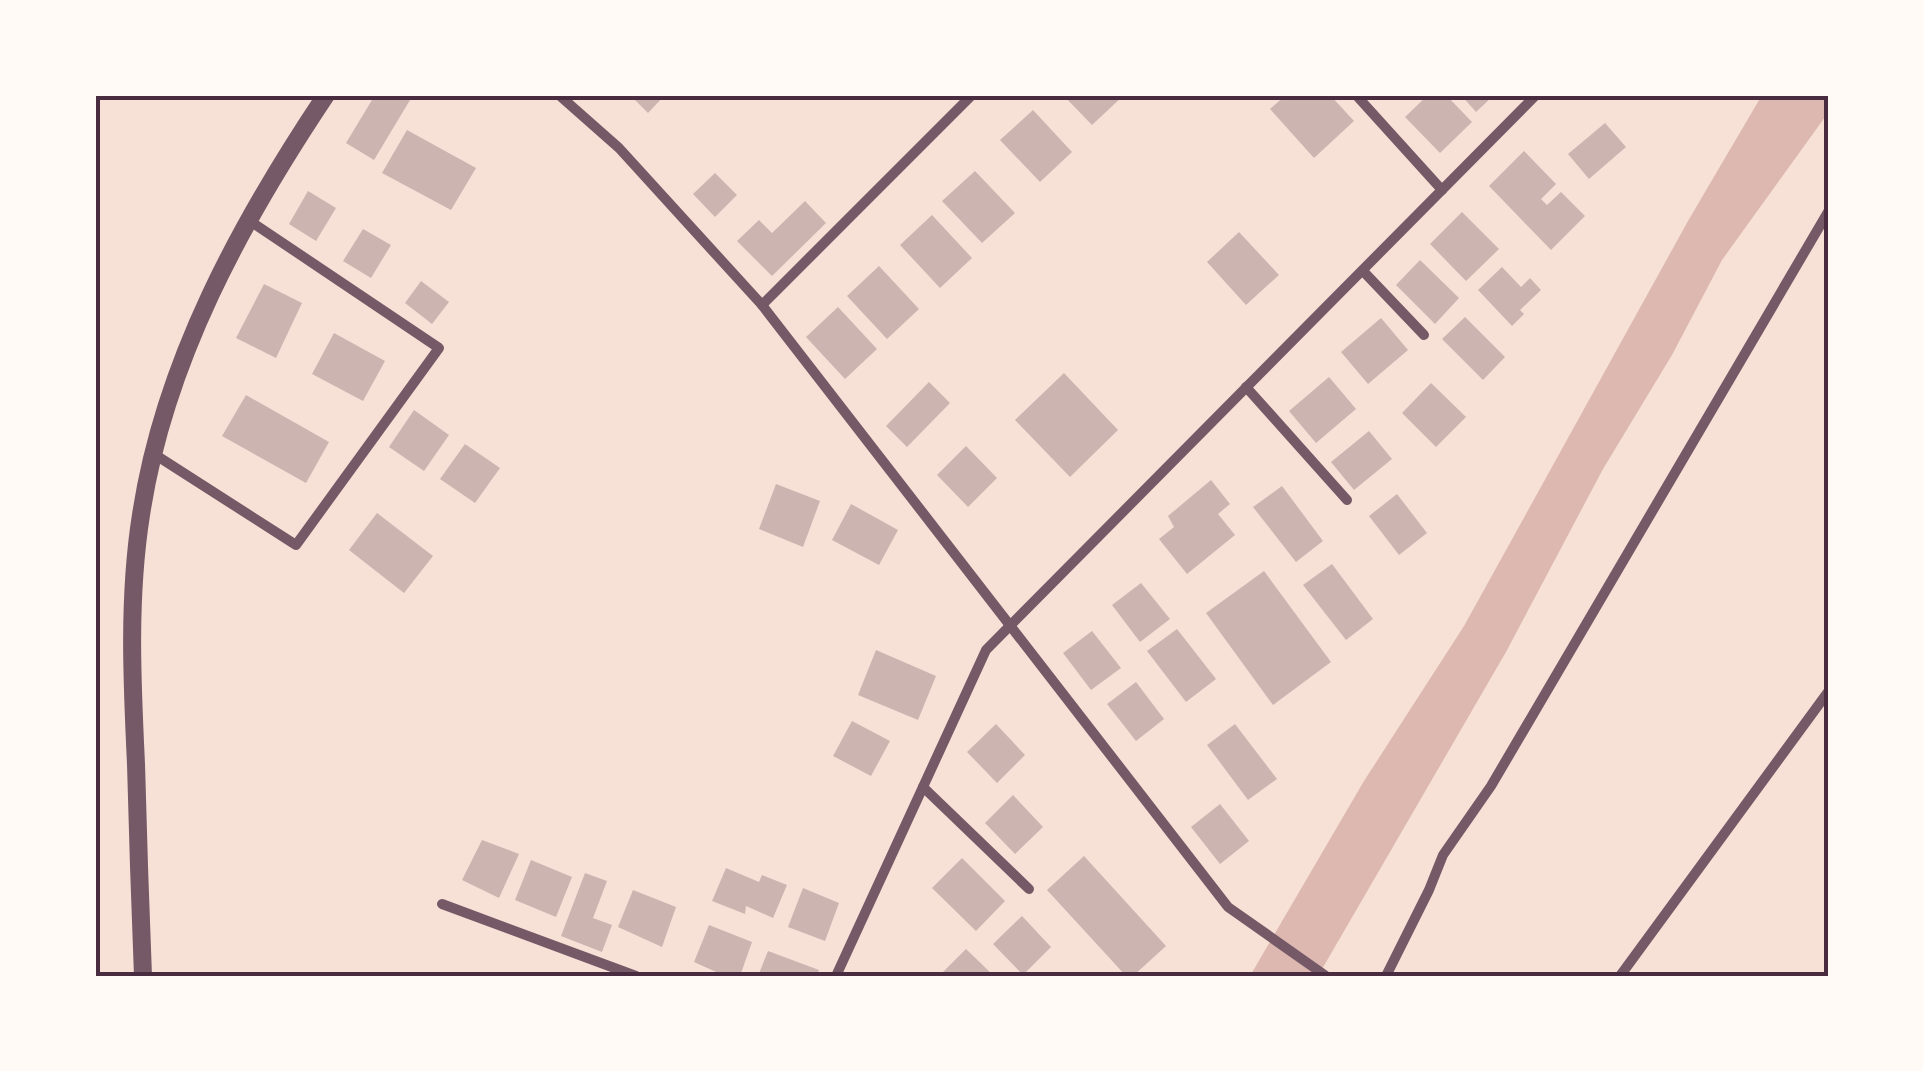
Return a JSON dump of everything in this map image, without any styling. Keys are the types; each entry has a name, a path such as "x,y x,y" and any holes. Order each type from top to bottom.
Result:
{"street":[{"path":"142,976 131,626 140,515 161,422 193,332 250,222 326,95"},
{"path":"559,95 619,148 762,305 1228,907 1326,976"},
{"path":"762,305 972,95"},
{"path":"1356,95 1442,190"},
{"path":"836,976 986,650 1536,95"},
{"path":"1386,976 1444,855 1491,786 1828,212"},
{"path":"154,454 296,544 440,348 250,222"},
{"path":"1362,270 1424,334"},
{"path":"1246,388 1347,500"},
{"path":"1620,976 1828,692"},
{"path":"923,787 1029,890"},
{"path":"442,904 636,976"}],"shaded area":[{"path":"1762,95 1828,95 1828,113 1722,260 1672,355 1603,469 1506,652 1318,976 1250,976 1364,781 1464,626"}],"building":[{"path":"375,95 413,95 374,160 346,143"},
{"path":"630,95 665,95 648,113"},
{"path":"1063,95 1124,95 1092,125"},
{"path":"1286,95 1330,95 1354,121 1314,158 1270,109"},
{"path":"1428,95 1446,95 1472,122 1440,153 1405,117"},
{"path":"1461,95 1494,95 1476,112"},
{"path":"1033,110 1072,152 1040,182 1000,140"},
{"path":"1605,123 1626,147 1589,179 1568,154"},
{"path":"407,130 476,168 451,210 382,173"},
{"path":"1524,151 1556,184 1541,199 1547,205 1561,192 1585,216 1551,250 1489,186"},
{"path":"975,171 1015,213 982,243 942,201"},
{"path":"715,173 737,195 715,217 693,194"},
{"path":"308,191 336,208 316,241 289,224"},
{"path":"805,201 826,223 772,276 737,241 759,220 772,233"},
{"path":"1462,212 1499,249 1466,281 1430,244"},
{"path":"932,215 972,258 940,288 900,245"},
{"path":"363,229 391,245 371,278 343,261"},
{"path":"1239,232 1279,275 1246,305 1207,262"},
{"path":"1420,260 1459,298 1435,324 1396,285"},
{"path":"879,266 919,309 887,339 847,296"},
{"path":"1502,267 1521,287 1530,278 1541,290 1520,310 1524,314 1512,326 1478,290"},
{"path":"421,281 449,302 432,324 405,303"},
{"path":"264,284 302,303 276,358 236,338"},
{"path":"838,307 877,349 845,379 806,337"},
{"path":"1465,317 1505,357 1483,380 1442,339"},
{"path":"1381,318 1408,350 1368,384 1341,352"},
{"path":"334,333 385,361 363,401 312,374"},
{"path":"1064,373 1118,430 1070,477 1015,420"},
{"path":"1329,377 1356,409 1316,443 1289,411"},
{"path":"929,382 950,403 907,447 886,426"},
{"path":"1431,383 1466,417 1436,447 1402,413"},
{"path":"246,395 329,442 306,483 222,436"},
{"path":"414,410 449,435 424,471 389,447"},
{"path":"1369,431 1392,459 1354,490 1331,462"},
{"path":"465,444 500,468 475,503 440,479"},
{"path":"966,446 997,478 968,507 937,475"},
{"path":"1211,480 1230,504 1218,514 1235,535 1187,574 1159,539 1174,527 1168,516"},
{"path":"776,484 820,501 803,547 759,529"},
{"path":"1282,486 1323,541 1296,562 1253,507"},
{"path":"1397,494 1427,533 1399,555 1369,516"},
{"path":"851,504 898,530 879,565 832,540"},
{"path":"377,513 433,556 404,593 349,550"},
{"path":"1332,564 1373,619 1346,640 1303,585"},
{"path":"1264,571 1331,662 1273,705 1206,613"},
{"path":"1141,583 1170,619 1140,642 1112,605"},
{"path":"1177,629 1216,679 1186,702 1147,651"},
{"path":"1092,631 1121,668 1091,690 1063,653"},
{"path":"876,650 936,676 918,720 858,695"},
{"path":"1136,682 1164,719 1136,741 1107,704"},
{"path":"852,721 890,741 871,776 833,756"},
{"path":"996,724 1025,755 997,783 967,752"},
{"path":"1235,724 1277,779 1248,800 1207,745"},
{"path":"1013,795 1043,827 1015,854 985,823"},
{"path":"1220,804 1249,841 1220,864 1191,827"},
{"path":"482,840 519,854 499,898 462,880"},
{"path":"1084,856 1166,946 1133,976 1126,976 1047,890"},
{"path":"962,858 1005,901 976,931 932,888"},
{"path":"531,860 572,877 556,917 515,900"},
{"path":"726,868 759,882 762,875 787,885 773,918 746,906 745,914 712,901"},
{"path":"585,873 607,881 593,918 612,925 602,952 561,936"},
{"path":"803,888 839,903 825,941 788,927"},
{"path":"633,890 676,907 662,947 618,927"},
{"path":"1022,916 1051,947 1023,975 993,944"},
{"path":"709,925 752,942 740,976 725,976 694,962"},
{"path":"966,949 994,976 939,976"},
{"path":"768,951 819,970 817,976 758,976"}]}
